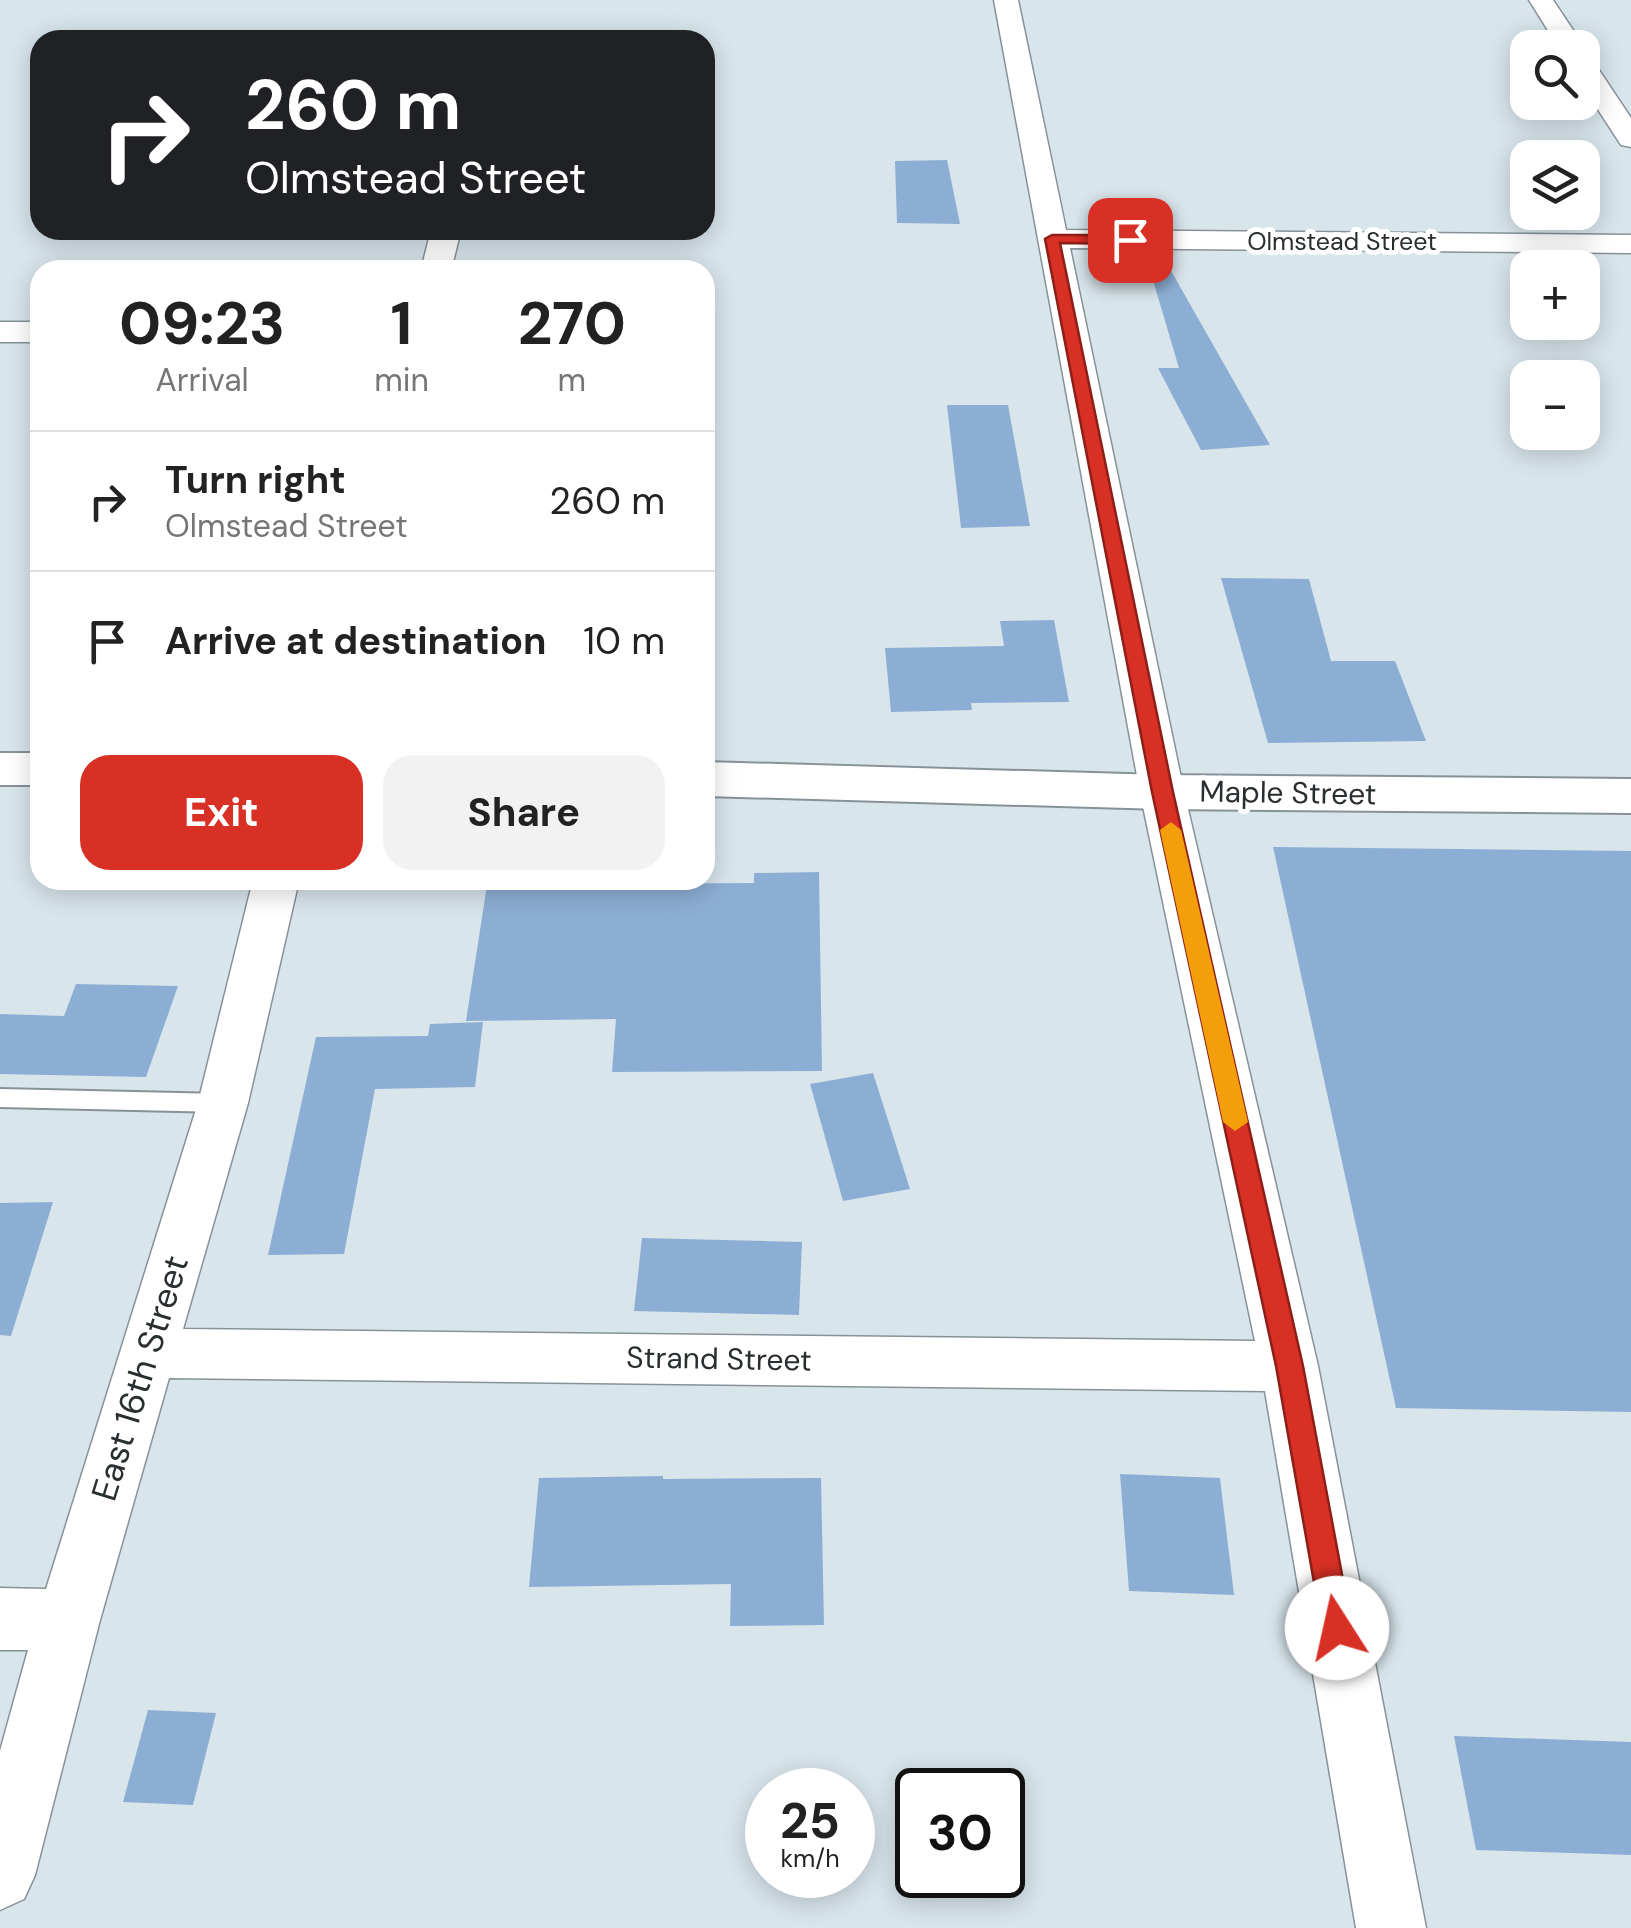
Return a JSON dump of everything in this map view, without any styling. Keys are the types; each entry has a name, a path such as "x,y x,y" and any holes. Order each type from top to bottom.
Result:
{"main road":[{"path":"0,769 30,769"},
{"name":"Maple Street","path":"715,779 1162,792 1631,796"}],"street":[{"path":"1006,0 1162,792 1289,1366 1391,1928"},
{"path":"1541,0 1560,30"},
{"path":"1600,92 1631,139"},
{"name":"Olmstead Street","path":"1052,239 1631,244"},
{"path":"0,332 30,332"},
{"name":"East 16th Street","path":"0,1875 68,1620 223,1103 274,890"},
{"name":"Strand Street","path":"148,1353 1289,1366"},
{"path":"0,1619 68,1620"}],"lane":[{"path":"0,1098 223,1103"}],"building":[{"path":"947,160 960,224 897,223 895,161"},
{"path":"1170,269 1270,445 1201,450 1158,368 1179,368 1152,277"},
{"path":"947,405 1008,405 1030,526 961,528"},
{"path":"1221,578 1309,579 1331,661 1395,661 1426,741 1268,743"},
{"path":"1054,620 1069,702 971,703 972,710 891,712 885,648 1004,646 1000,621"},
{"path":"1273,847 1631,851 1631,1412 1396,1408"},
{"path":"819,872 822,1071 612,1072 616,1019 466,1021 486,890 715,890 715,883 754,883 754,873"},
{"path":"76,984 178,986 146,1077 0,1074 0,1014 64,1016"},
{"path":"483,1022 475,1087 375,1089 344,1254 268,1255 316,1037 428,1036 430,1024"},
{"path":"873,1073 910,1189 843,1201 810,1084"},
{"path":"53,1202 11,1336 0,1335 0,1203"},
{"path":"642,1238 802,1242 799,1315 634,1311"},
{"path":"1120,1474 1220,1478 1234,1595 1129,1591"},
{"path":"539,1478 821,1478 824,1625 730,1626 731,1584 529,1587"},
{"path":"148,1710 216,1713 193,1805 123,1802"},
{"path":"1454,1736 1631,1742 1631,1855 1476,1850"}],"slow traffic":[{"path":"1171,830 1235,1122"}],"route":[{"path":"1130,240 1052,239 1162,792 1289,1366 1337,1628"}]}
